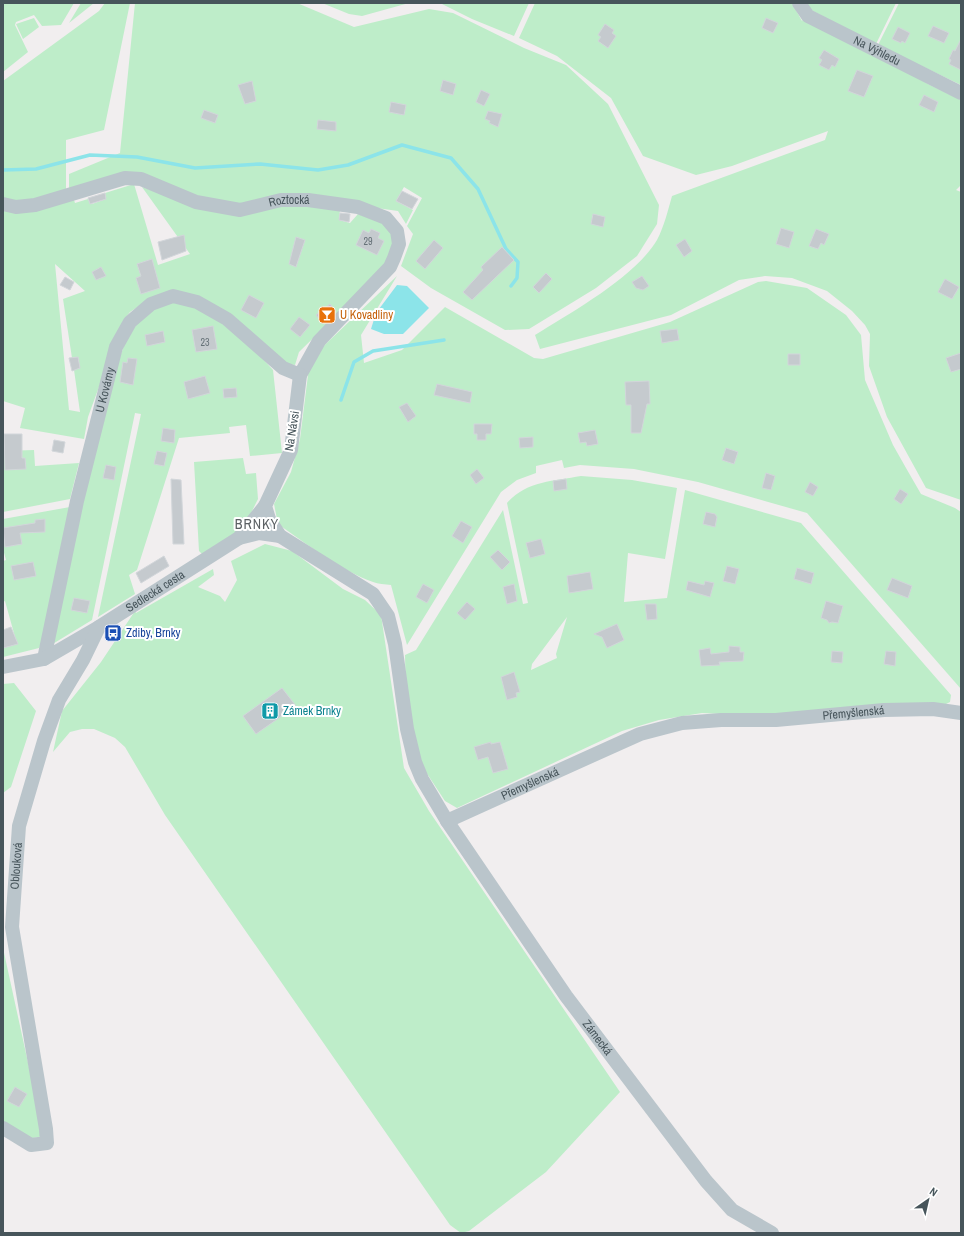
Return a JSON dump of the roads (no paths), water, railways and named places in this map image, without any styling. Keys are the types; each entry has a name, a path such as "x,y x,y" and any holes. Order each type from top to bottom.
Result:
{"street":[{"name":"Na Výhledu","path":"799,3 808,16 961,93"},
{"name":"Roztocká","path":"3,204 16,207 35,205 125,178 141,179 196,202 240,210 281,200 308,200 358,207 386,218 397,231 399,244 390,267 319,341 300,375"},
{"name":"U Kovárny","path":"44,659 77,501 116,347 130,322 151,304 173,296 197,302 228,319 283,368 300,375"},
{"name":"Na Návsi","path":"239,538 265,506 291,450 300,375"},
{"path":"265,506 269,519 280,536"},
{"path":"239,538 259,533 280,536 373,594 388,616 395,644 407,729 415,762 422,779 447,821"},
{"name":"Sedlecká cesta","path":"3,667 44,659 100,627 239,538"},
{"name":"Oblouková","path":"3,1128 31,1145 47,1143 46,1128 12,927 19,826 44,741 59,700 83,660 100,627"},
{"name":"Přemyšlenská","path":"447,821 640,734 682,723 721,720 776,720 884,710 933,709 961,713"},
{"name":"Zámecká","path":"447,821 566,996 706,1181 732,1210 772,1233"}],"water":[{"path":"397,285 407,286 429,308 403,334 384,334 371,329 376,313"}],"waterway":[{"path":"3,170 36,169 90,155 137,157 195,168 260,164 318,170 348,165 402,145 451,158 478,189 506,249 518,262 517,278 511,286"},
{"path":"341,400 354,362 373,351 444,340"}],"place":[{"name":"U Kovadliny","path":"327,315"},
{"name":"Zdiby, Brnky","path":"113,633"},
{"name":"Zámek Brnky","path":"270,711"}],"district":[{"name":"BRNKY","path":"257,524"}]}
